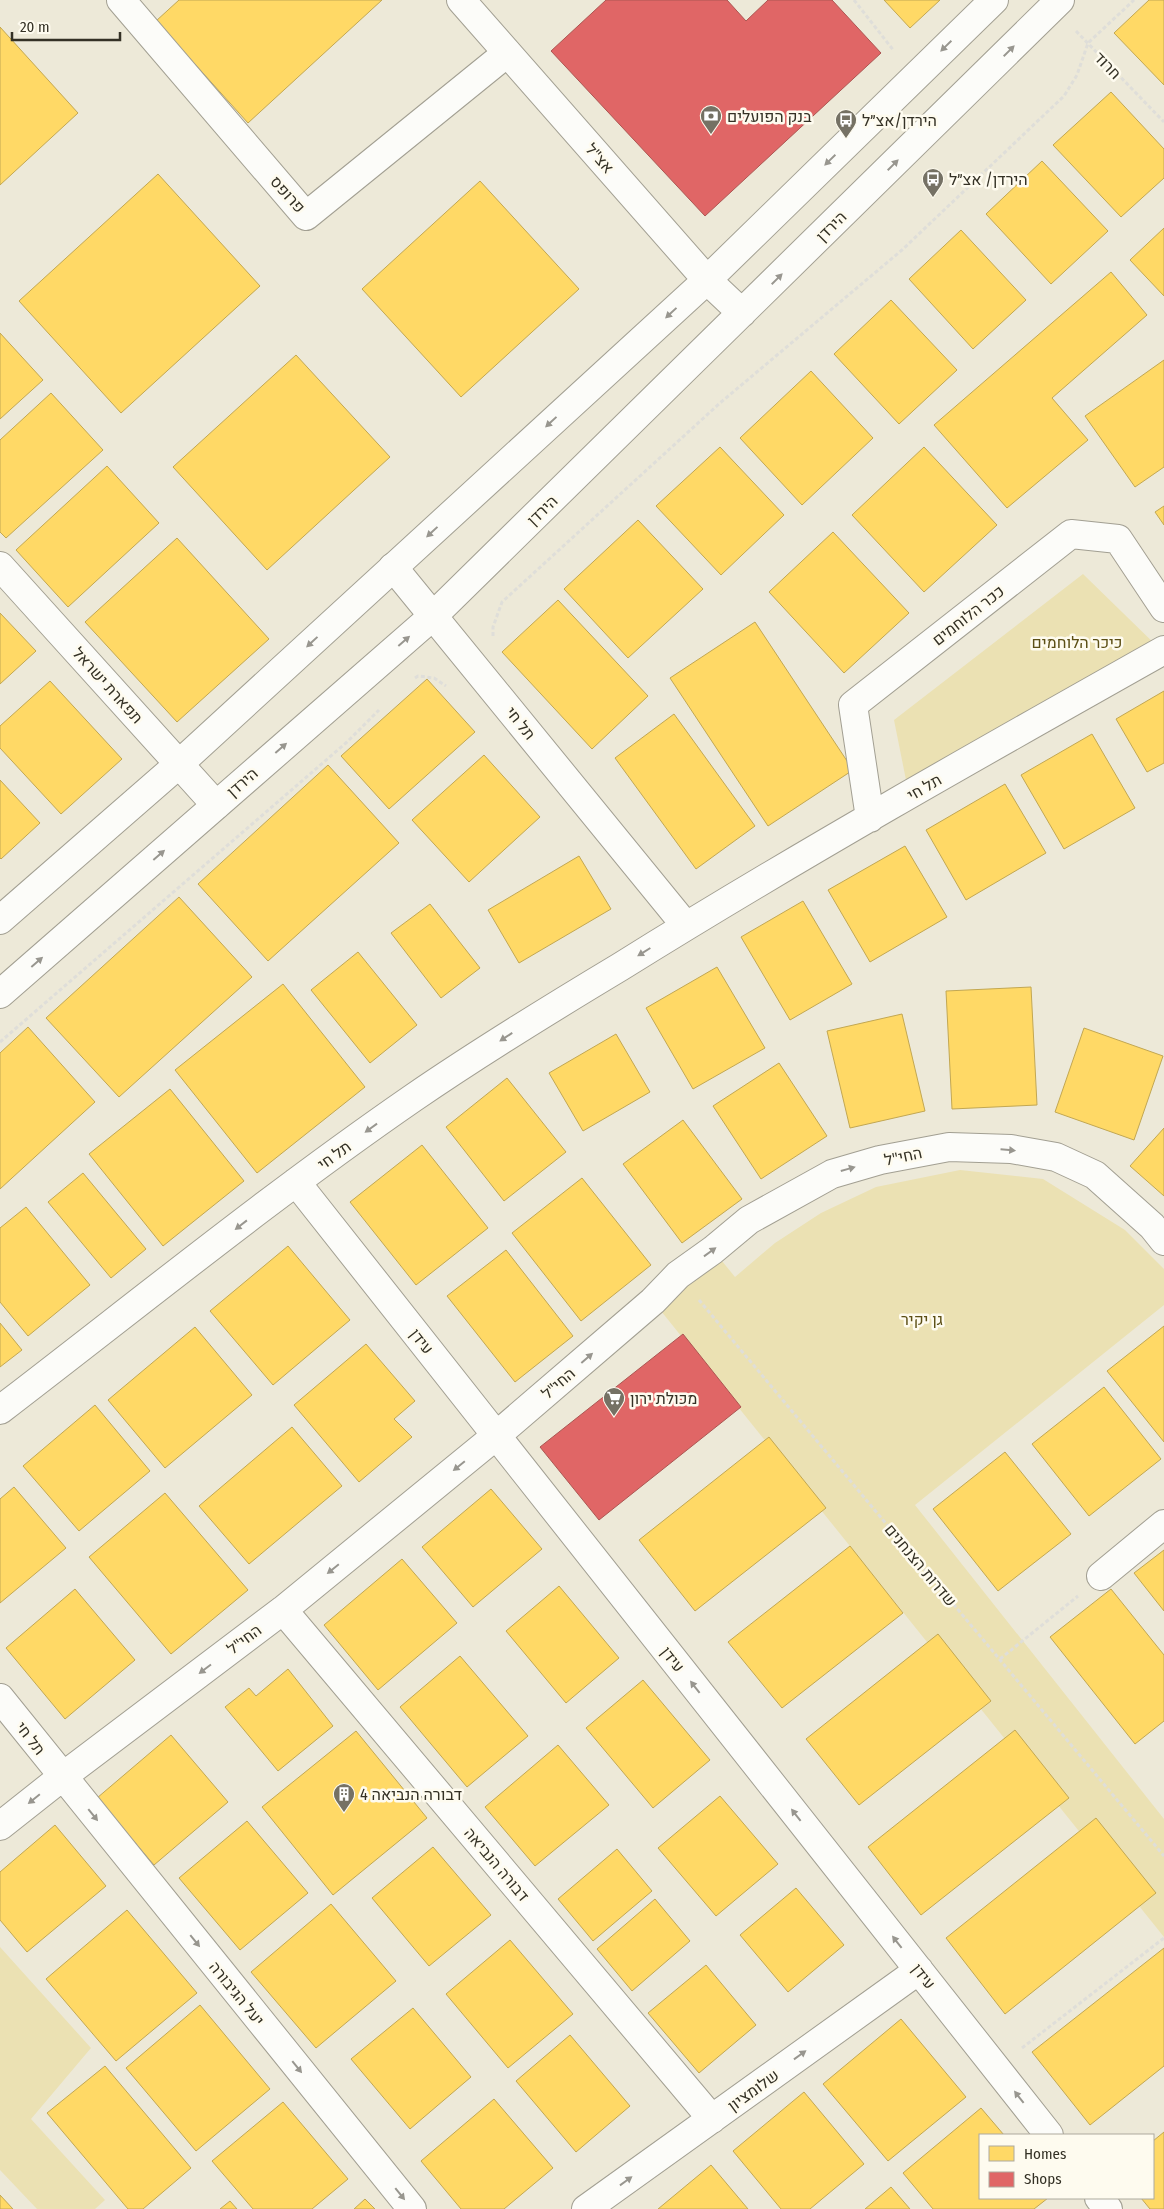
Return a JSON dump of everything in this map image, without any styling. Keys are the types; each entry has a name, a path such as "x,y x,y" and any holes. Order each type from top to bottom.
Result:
{"street":[{"name":"פרופס","path":"121,0 306,216 507,53"},
{"name":"אצ\"ל","path":"461,0 707,280 742,313"},
{"path":"0,920 179,764 707,280 994,0"},
{"name":"הירדן","path":"0,994 433,616 1057,4"},
{"name":"ככר הלוחמים","path":"870,818 853,705 1071,534 1118,539 1164,608"},
{"name":"תפארת ישראל","path":"0,566 216,805"},
{"name":"תל חי","path":"393,568 686,926"},
{"name":"תל חי","path":"0,1410 296,1182 414,1097 529,1022 686,926 870,818 1164,650"},
{"name":"החי\"ל","path":"0,1826 283,1610 497,1435 653,1301 678,1275 713,1250 749,1220 832,1174 880,1160 949,1146 1011,1149 1056,1157 1095,1175 1152,1226 1164,1241"},
{"name":"עידן","path":"296,1182 1048,2134"},
{"path":"1101,1576 1164,1524"},
{"name":"דבורה הנביאה","path":"283,1610 712,2119"},
{"name":"תל חי","path":"0,1698 62,1777"},
{"name":"יעל הגיבורה","path":"62,1777 412,2209"},
{"name":"שלומציון","path":"586,2209 919,1970"},
{"path":"1100,2199 1108,2209"}],"path":[{"path":"854,0 915,77"},
{"path":"412,681 418,676 434,678 447,686 472,664 493,643 492,627 502,602 720,403 902,250 1057,103 1064,96 1077,74 1088,43 1134,0"},
{"name":"חרוד","path":"1057,4 1088,43 1164,122"},
{"path":"0,1042 347,742 380,709"},
{"name":"שדרות הצנחנים","path":"678,1275 1164,1856"},
{"path":"1000,1659 1101,1576"},
{"path":"1020,2050 1164,1938"}],"green space":[{"name":"כיכר הלוחמים","path":"1083,574 1162,651 909,795 894,720"},
{"name":"גן יקיר","path":"960,1170 1043,1179 1125,1230 1164,1269 1164,1305 915,1505 1164,1819 1164,1937 653,1301 713,1250 735,1277 775,1243 821,1213 876,1187"},
{"path":"0,1947 91,2048 31,2119 105,2200 95,2209 37,2209 0,2170"}],"building: Homes":[{"path":"179,0 382,0 248,123 156,21"},
{"path":"884,0 940,0 910,28"},
{"path":"1149,0 1164,0 1164,85 1114,33"},
{"path":"0,27 78,113 0,185"},
{"path":"1111,92 1164,149 1164,178 1121,217 1053,145"},
{"path":"1042,161 1108,231 1051,284 986,214"},
{"path":"158,174 260,286 121,413 19,301"},
{"path":"480,181 579,289 461,397 362,289"},
{"path":"1164,228 1164,296 1130,260"},
{"path":"961,230 1026,300 973,349 909,279"},
{"path":"1111,272 1147,315 1052,398 1088,440 1007,508 934,425"},
{"path":"891,300 957,370 899,424 834,354"},
{"path":"0,333 43,380 0,419"},
{"path":"296,355 390,457 267,570 173,467"},
{"path":"1164,360 1164,467 1135,487 1085,416"},
{"path":"811,371 873,438 802,505 740,438"},
{"path":"51,393 103,450 6,538 0,532 0,440"},
{"path":"720,447 784,515 721,575 656,506"},
{"path":"924,447 997,525 924,592 852,515"},
{"path":"107,466 159,523 68,607 16,550"},
{"path":"1164,506 1164,525 1155,512"},
{"path":"638,520 703,589 628,658 564,589"},
{"path":"833,532 909,613 844,673 769,592"},
{"path":"177,538 269,639 177,722 85,622"},
{"path":"558,600 648,696 592,749 502,652"},
{"path":"0,613 36,651 0,684"},
{"path":"755,622 853,770 768,826 670,678"},
{"path":"427,679 475,732 389,809 341,756"},
{"path":"50,681 122,759 61,814 0,748 0,726"},
{"path":"1164,691 1164,763 1147,772 1116,719"},
{"path":"674,714 755,826 696,869 615,758"},
{"path":"1092,734 1135,808 1064,849 1021,775"},
{"path":"484,755 540,817 469,882 412,820"},
{"path":"328,765 399,843 268,961 198,884"},
{"path":"0,780 40,823 1,859 0,858"},
{"path":"1005,784 1046,853 966,900 926,830"},
{"path":"905,846 947,917 870,962 828,890"},
{"path":"579,856 611,909 519,963 488,910"},
{"path":"179,897 252,977 119,1097 46,1018"},
{"path":"803,901 852,984 790,1020 741,937"},
{"path":"430,904 480,968 441,998 391,933"},
{"path":"358,952 417,1025 370,1063 311,990"},
{"path":"717,967 765,1048 693,1089 646,1008"},
{"path":"283,984 365,1087 257,1173 175,1070"},
{"path":"1031,987 1037,1105 952,1109 946,991"},
{"path":"902,1014 925,1111 850,1128 827,1031"},
{"path":"28,1027 95,1102 0,1189 0,1053"},
{"path":"1084,1028 1163,1056 1134,1140 1055,1112"},
{"path":"616,1034 650,1092 583,1131 549,1073"},
{"path":"779,1063 827,1136 761,1179 713,1106"},
{"path":"507,1078 566,1152 504,1201 446,1127"},
{"path":"170,1089 244,1181 163,1246 89,1154"},
{"path":"683,1120 742,1199 682,1243 623,1164"},
{"path":"1164,1128 1164,1196 1130,1166"},
{"path":"422,1145 488,1228 416,1285 350,1202"},
{"path":"83,1173 146,1249 111,1278 48,1202"},
{"path":"582,1178 651,1265 581,1321 512,1233"},
{"path":"26,1207 90,1285 28,1336 0,1302 0,1228"},
{"path":"288,1246 350,1320 273,1385 210,1311"},
{"path":"506,1250 573,1336 515,1382 447,1296"},
{"path":"0,1323 22,1350 0,1367"},
{"path":"1164,1326 1164,1442 1107,1371"},
{"path":"195,1327 252,1395 165,1468 108,1400"},
{"path":"366,1344 415,1401 394,1419 412,1437 359,1482 294,1405"},
{"path":"1104,1387 1161,1459 1089,1516 1032,1444"},
{"path":"95,1405 150,1471 79,1531 23,1466"},
{"path":"292,1427 342,1486 249,1564 199,1506"},
{"path":"769,1437 826,1508 695,1611 639,1540"},
{"path":"1005,1452 1071,1534 998,1591 933,1509"},
{"path":"14,1487 66,1548 0,1603 0,1499"},
{"path":"491,1489 542,1549 473,1607 422,1547"},
{"path":"165,1493 248,1590 171,1654 89,1557"},
{"path":"850,1546 903,1613 782,1708 728,1642"},
{"path":"1164,1550 1164,1611 1134,1573"},
{"path":"402,1559 457,1623 378,1690 324,1625"},
{"path":"559,1586 619,1658 566,1703 506,1631"},
{"path":"75,1589 135,1660 65,1719 6,1648"},
{"path":"1111,1589 1164,1655 1164,1721 1135,1744 1050,1637"},
{"path":"938,1634 991,1701 859,1805 806,1739"},
{"path":"460,1656 528,1736 467,1787 400,1707"},
{"path":"288,1669 333,1726 278,1771 225,1707 249,1688 256,1696"},
{"path":"643,1680 710,1760 653,1808 586,1728"},
{"path":"1015,1730 1069,1798 921,1915 868,1847"},
{"name":"דבורה הנביאה 4","path":"356,1731 427,1818 333,1895 262,1807"},
{"path":"171,1735 228,1802 154,1865 97,1798"},
{"path":"558,1745 609,1805 535,1866 485,1807"},
{"path":"720,1796 778,1864 716,1916 658,1848"},
{"path":"1096,1818 1156,1893 1005,2014 946,1938"},
{"path":"247,1821 308,1893 240,1950 179,1878"},
{"path":"55,1825 106,1886 27,1952 0,1920 0,1872"},
{"path":"433,1847 491,1915 429,1966 372,1898"},
{"path":"617,1849 652,1891 593,1941 558,1899"},
{"path":"796,1888 844,1945 788,1992 740,1935"},
{"path":"655,1899 690,1941 632,1991 597,1949"},
{"path":"331,1904 396,1981 316,2048 251,1972"},
{"path":"127,1910 197,1993 116,2061 46,1979"},
{"path":"510,1940 573,2014 508,2068 446,1994"},
{"path":"1164,1948 1164,2066 1090,2125 1032,2052"},
{"path":"706,1965 756,2025 699,2073 648,2013"},
{"path":"200,2005 270,2089 196,2151 126,2068"},
{"path":"413,2008 471,2077 410,2129 351,2059"},
{"path":"901,2019 966,2097 888,2161 823,2084"},
{"path":"570,2035 630,2106 576,2152 516,2081"},
{"path":"105,2066 191,2168 143,2209 128,2209 47,2113"},
{"path":"804,2092 864,2164 810,2209 781,2209 733,2151"},
{"path":"494,2099 553,2168 504,2209 461,2209 421,2161"},
{"path":"283,2102 348,2179 312,2209 253,2209 212,2161"},
{"path":"981,2108 1003,2134 979,2134 979,2199 1047,2199 1034,2209 933,2209 903,2173"},
{"path":"1164,2132 1164,2209 1150,2209 1142,2199 1154,2199 1154,2140"},
{"path":"711,2165 748,2209 658,2209"},
{"path":"891,2187 910,2209 865,2209"},
{"path":"0,2195 13,2209 0,2209"},
{"path":"365,2199 375,2209 354,2209"},
{"path":"230,2201 237,2209 220,2209"}],"building: Shops":[{"name":"בנק הפועלים","path":"606,0 727,0 746,21 768,0 832,0 881,53 705,216 551,51"},
{"path":"683,1334 741,1407 599,1520 540,1447"}],"place":[{"name":"בנק הפועלים","path":"711,135"},
{"name":"הירדן/אצ״ל","path":"846,139"},
{"name":"הירדן/ אצ״ל","path":"933,198"},
{"name":"מכולת ירון","path":"614,1417"},
{"name":"דבורה הנביאה 4","path":"344,1813"}]}
